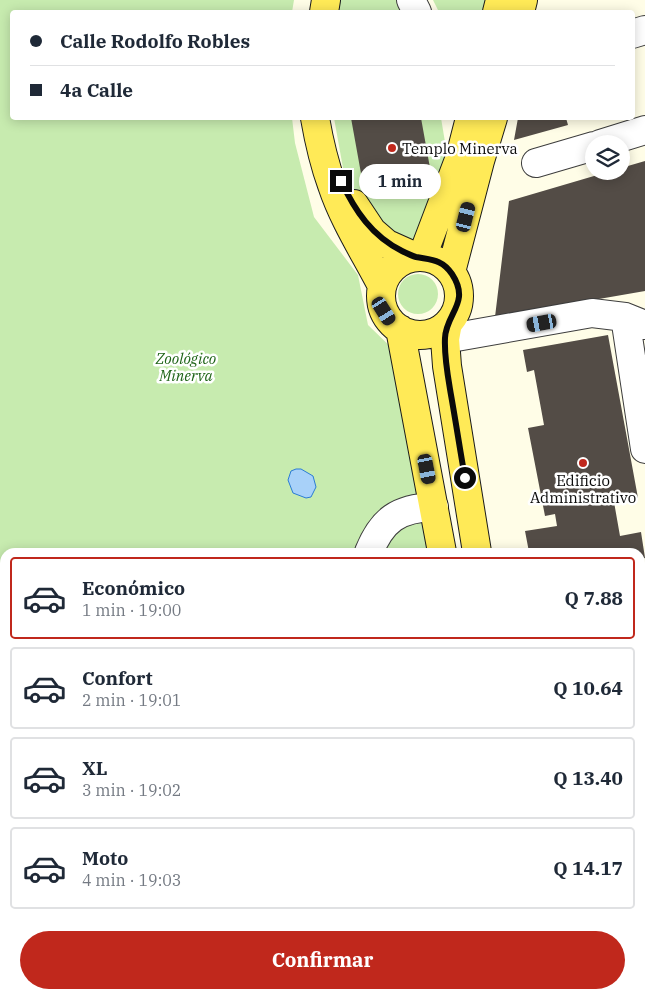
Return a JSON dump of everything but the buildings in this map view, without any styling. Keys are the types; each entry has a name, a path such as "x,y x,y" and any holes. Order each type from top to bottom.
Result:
{"main road":[{"path":"315,120 321,153 332,187 382,286"},
{"path":"327,120 341,181 355,206 372,231 387,244 419,257"},
{"path":"419,257 474,120"},
{"path":"451,272 480,162 475,120"},
{"path":"446,331 412,334 400,329 390,321 384,311 381,299 382,286 388,274 397,264 409,258 433,259 443,264 451,272 459,292 458,304 446,331 447,366 476,548"},
{"path":"400,329 441,548"}],"street":[{"path":"629,135 645,130"},
{"path":"536,163 585,149"},
{"path":"446,331 542,323 592,313 635,321 645,449"},
{"path":"371,548 376,535 394,517 409,510 434,507"}],"green space":[{"name":"Zoológico Minerva","path":"0,0 294,0 292,10 10,10 10,120 292,120 295,143 314,217 358,275 368,325 395,351 427,548 0,548"},
{"path":"340,0 396,0 401,10 338,10"},
{"path":"433,0 491,0 488,10 438,10"},
{"path":"334,120 441,120 445,142 445,175 414,241 402,242 354,196 343,168"},
{"path":"422,274 429,277 435,283 438,294 437,302 429,311 422,314 414,314 407,311 399,302 398,290 401,283 410,275"}],"water":[{"path":"301,469 313,476 316,487 311,497 306,498 293,493 288,480 291,471"}],"place":[{"name":"Templo Minerva","path":"392,148"},
{"name":"Edificio Administrativo","path":"583,463"}],"route":[{"path":"341,181 372,231 387,244 416,257 433,259 443,264 451,272 456,282 459,292 458,304 448,323 445,339 447,366 465,478"}]}
